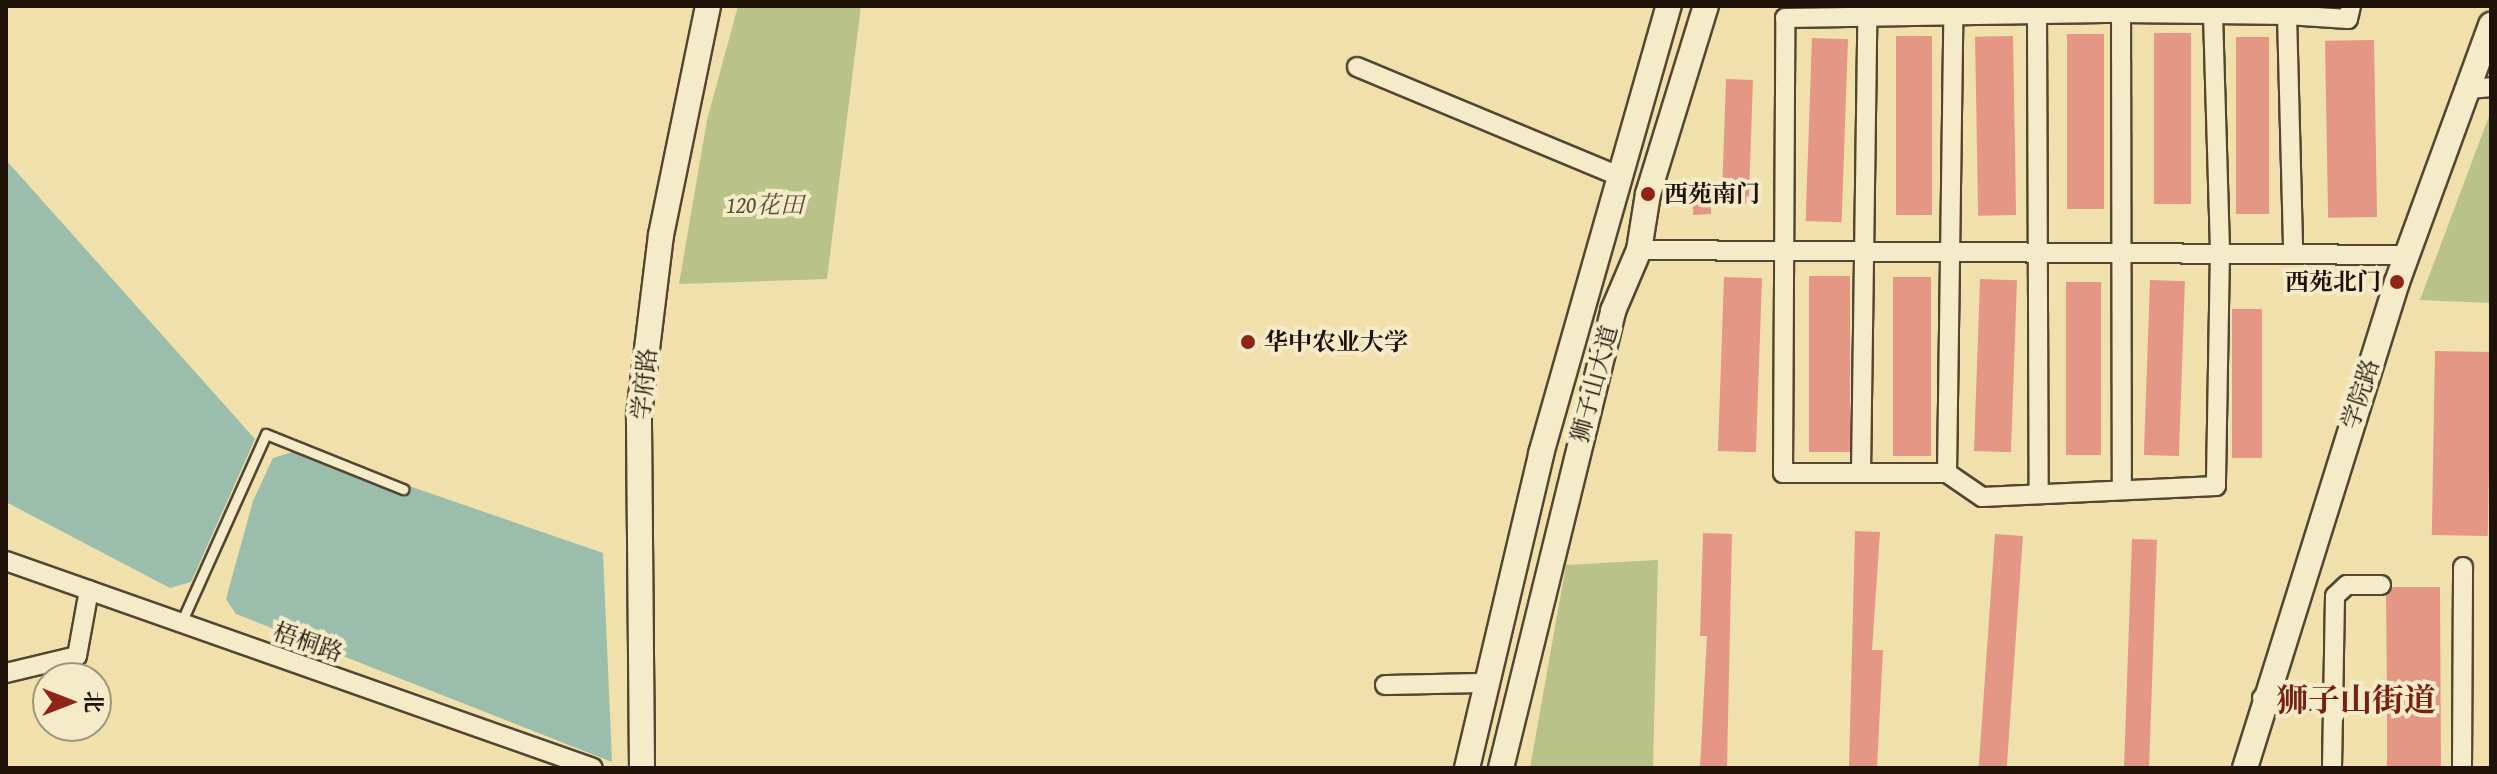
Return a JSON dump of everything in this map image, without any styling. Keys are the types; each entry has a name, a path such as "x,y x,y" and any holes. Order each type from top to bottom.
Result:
{"street":[{"name":"学府路","path":"642,768 639,414 661,235 708,6"},
{"name":"狮子山大道","path":"1467,768 1482,683 1617,175 1669,6"},
{"name":"狮子山大道","path":"1501,768 1594,382 1639,250 1648,194 1706,6"},
{"path":"2213,10 2220,251 2216,486 1982,497 1947,473 1783,473 1785,18 1867,17 1904,11 1953,16 2007,11 2037,15 2121,10 2213,10 2348,19 2351,6"},
{"path":"2121,10 2122,490"},
{"path":"2037,15 2041,249 2039,494"},
{"path":"2287,15 2293,251"},
{"path":"1947,473 1954,250 1953,16"},
{"path":"1861,473 1867,17"},
{"name":"学院路","path":"2245,768 2262,698 2406,255 2481,88 2491,25"},
{"path":"1357,67 1617,175"},
{"path":"1639,250 2123,248 2406,255"},
{"name":"梧桐路","path":"6,561 593,768"},
{"path":"2462,768 2463,567"},
{"path":"2332,768 2335,596 2347,585 2381,585"},
{"path":"6,673 77,656 89,590"},
{"path":"1385,685 1482,683"},
{"path":"2262,698 2382,702"}],"lane":[{"path":"181,623 266,434 403,489"}],"green space":[{"name":"120花田","path":"738,6 861,6 827,279 679,284 707,120"},
{"path":"2491,111 2491,303 2420,300"},
{"path":"1658,560 1653,768 1530,768 1566,565"}],"shaded area":[{"path":"6,160 255,439 191,582 170,588 6,502"},
{"path":"302,449 603,553 612,762 236,614 226,599 253,501 273,458"}],"building":[{"path":"2154,33 2191,33 2191,204 2154,204"},
{"path":"2067,34 2104,34 2104,209 2067,209"},
{"path":"1896,36 1932,36 1932,215 1896,215"},
{"path":"2013,36 2016,215 1978,216 1975,37"},
{"path":"2236,37 2269,37 2269,214 2236,214"},
{"path":"1812,38 1848,39 1842,222 1806,221"},
{"path":"2374,40 2377,217 2328,218 2325,41"},
{"path":"1726,79 1753,80 1749,204 1722,203"},
{"path":"1710,192 1711,214 1693,215 1692,193"},
{"path":"1809,276 1850,276 1850,452 1809,452"},
{"path":"1724,277 1762,278 1756,452 1718,451"},
{"path":"1893,277 1931,277 1931,456 1893,456"},
{"path":"1980,279 2017,280 2011,452 1974,451"},
{"path":"2150,280 2185,281 2179,456 2144,455"},
{"path":"2066,282 2101,282 2101,455 2066,455"},
{"path":"2232,309 2262,309 2262,458 2232,458"},
{"path":"2435,351 2491,352 2488,536 2432,535"},
{"path":"1855,531 1880,532 1872,650 1883,650 1877,768 1849,768"},
{"path":"1703,533 1732,534 1727,768 1700,768 1707,636 1700,636"},
{"path":"1995,534 2023,536 2007,768 1979,767"},
{"path":"2132,539 2157,540 2149,768 2124,768"},
{"path":"2393,587 2440,587 2441,768 2387,768 2387,713 2394,702 2387,691 2386,596"}],"place":[{"name":"西苑南门","path":"1648,194"},
{"name":"西苑北门","path":"2397,282"},
{"name":"华中农业大学","path":"1248,342"}],"district":[{"name":"狮子山街道","path":"2356,700"}]}
